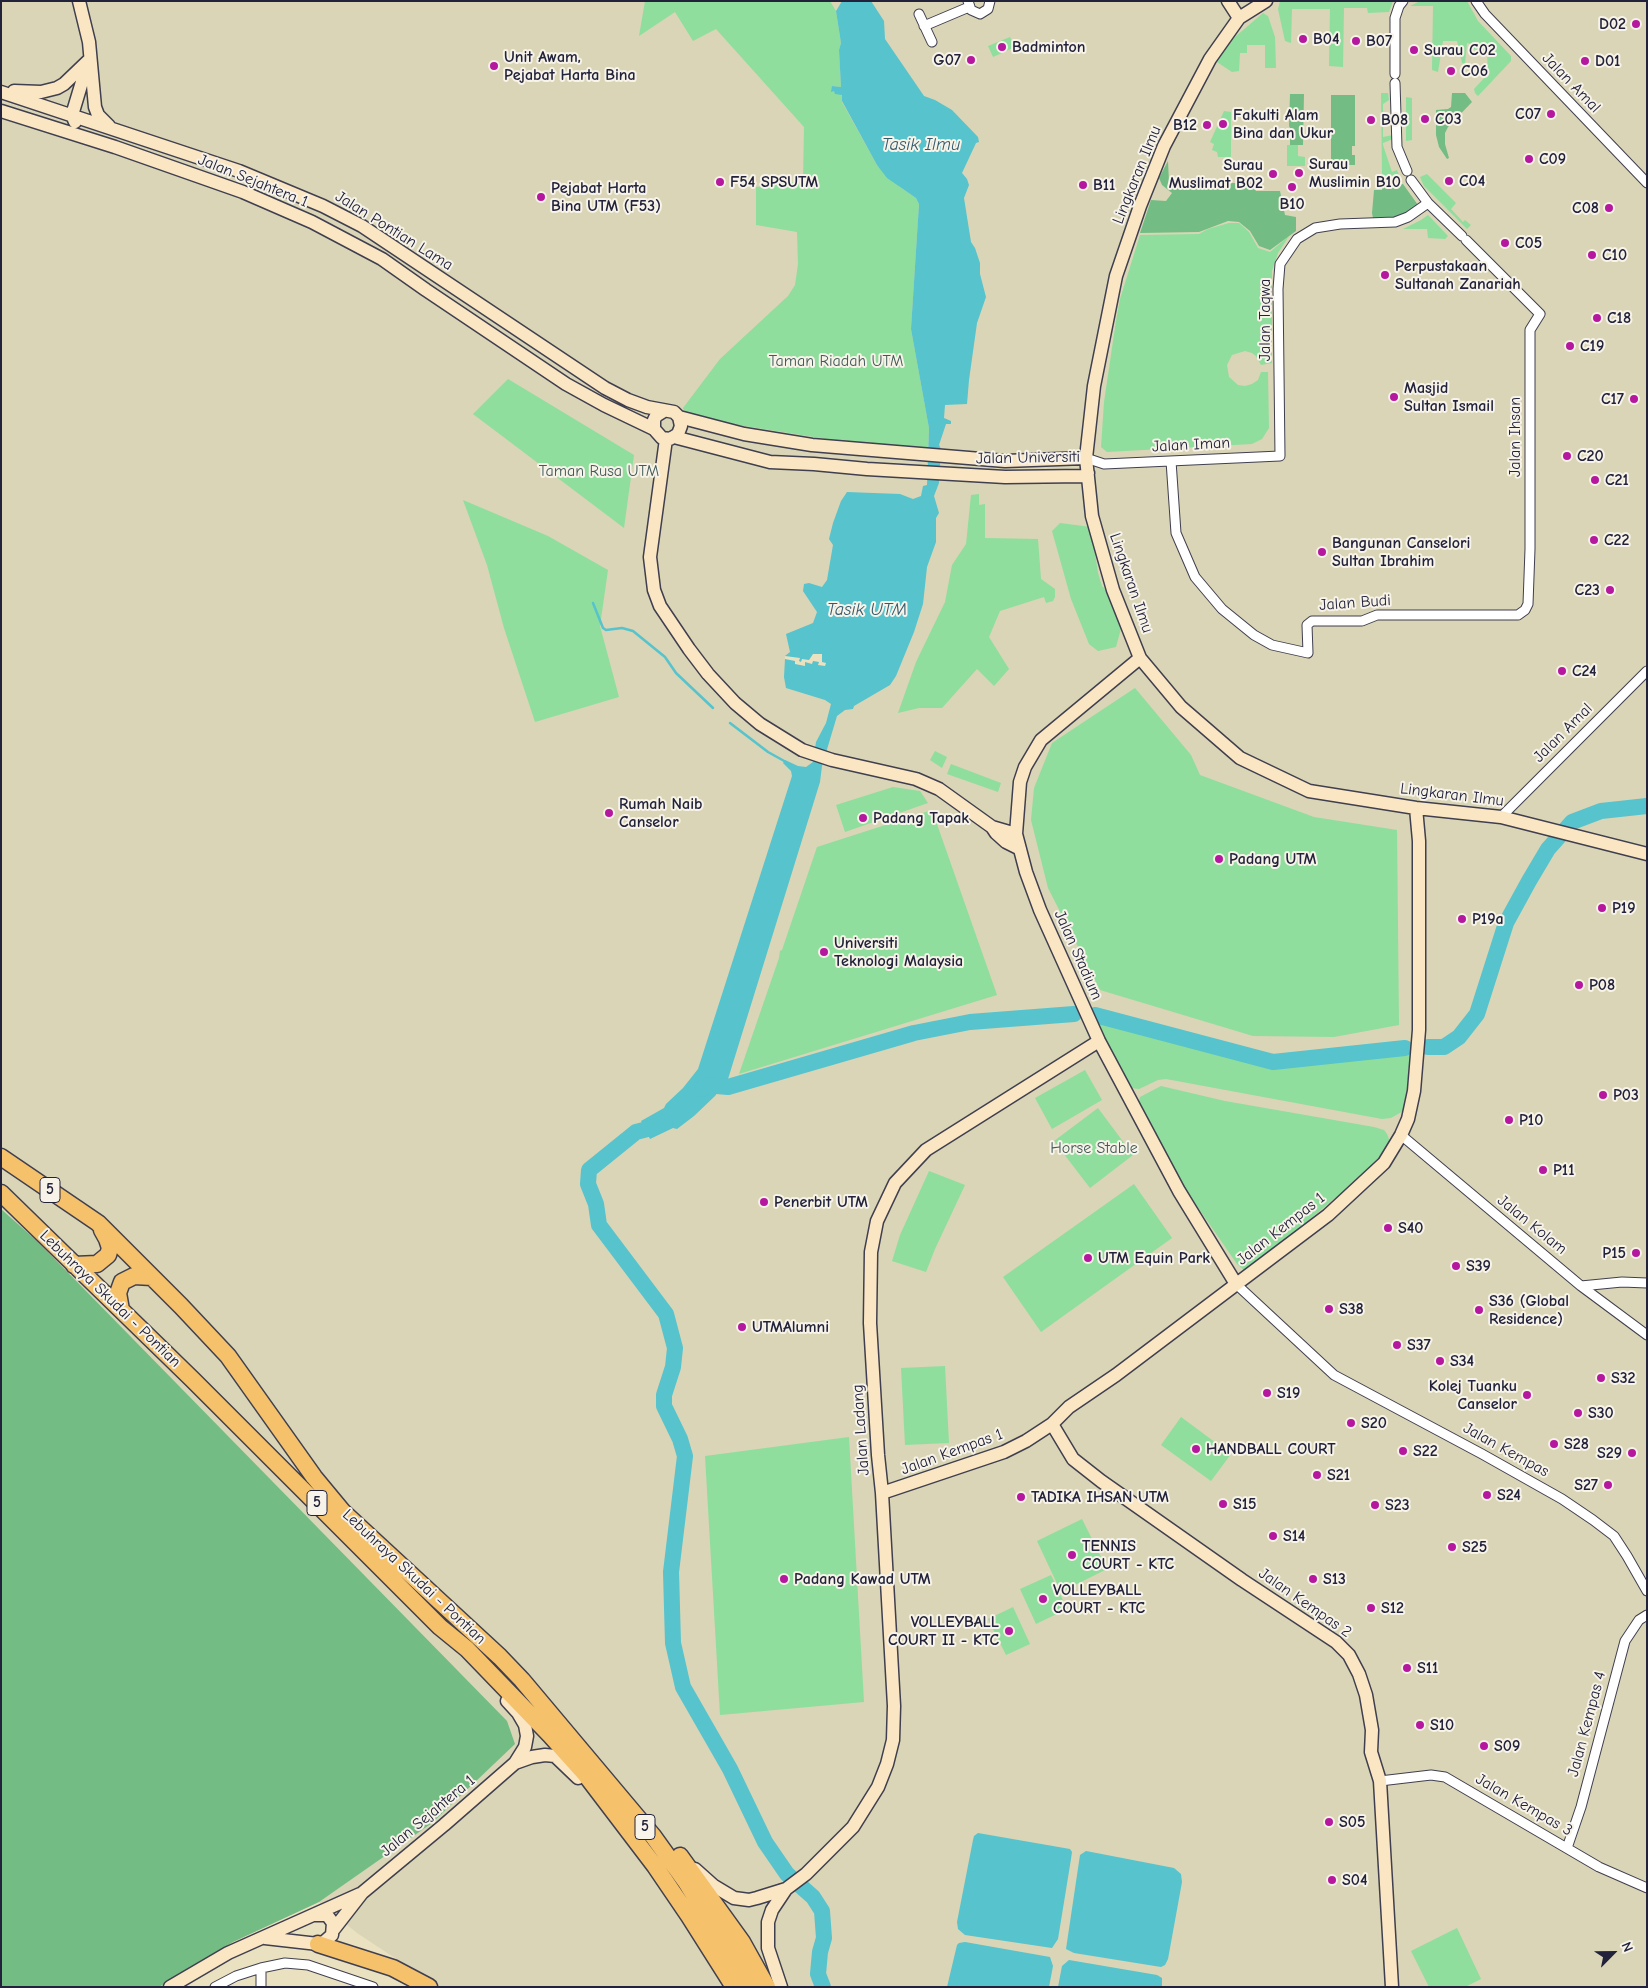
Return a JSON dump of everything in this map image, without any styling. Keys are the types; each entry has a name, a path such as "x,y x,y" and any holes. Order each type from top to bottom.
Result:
{"highway":[{"name":"Lebuhraya Skudai - Pontian","path":"1,1157 98,1223 152,1277 228,1356 314,1477 343,1512 500,1657 522,1680 653,1836 686,1882 751,1987"},
{"name":"Lebuhraya Skudai - Pontian","path":"1,1193 440,1627 467,1649 550,1735 585,1774 624,1825 689,1916 734,1987"},
{"path":"74,1265 97,1264 108,1254 110,1248 98,1223"},
{"path":"121,1310 118,1293 122,1282 134,1276 152,1277"},
{"path":"522,1680 571,1725 646,1812 699,1880 742,1942 768,1987"},
{"path":"315,1943 393,1968 429,1987"}],"street":[{"path":"78,1 89,42 89,60 95,107 104,122 113,129"},
{"path":"924,26 969,4 973,12 983,13 988,9 990,1"},
{"path":"1228,1 1239,18"},
{"name":"Lingkaran Ilmu","path":"1266,1 1239,18 1204,68 1164,146 1140,206 1114,286 1094,386 1086,458 1092,516 1110,581 1140,658 1181,707 1240,758 1309,791 1416,808 1501,817 1647,854"},
{"path":"1403,1 1395,18 1397,147 1409,176 1428,203"},
{"name":"Jalan Amal","path":"1476,1 1491,22 1647,183"},
{"path":"919,14 932,42"},
{"path":"1,91 31,93 50,91 64,84 89,60"},
{"path":"89,60 72,115 82,132 115,147"},
{"name":"Jalan Pontian Lama","path":"1,91 239,171 289,191 346,218 393,247 605,388 628,400 664,411"},
{"name":"Jalan Sejahtera 1","path":"1,111 115,147 258,198 312,222 382,259 566,384 654,429"},
{"path":"24,119 52,122 72,115"},
{"name":"Jalan Ihsan","path":"1428,203 1540,314 1530,330 1530,563"},
{"name":"Jalan Taqwa","path":"1280,456 1278,289 1280,264 1297,239 1315,228 1340,224 1394,222 1408,217 1428,203"},
{"path":"382,259 393,247"},
{"path":"426,290 436,276"},
{"path":"670,438 658,436 654,429 656,416 664,411 674,412 679,417 681,426 670,438 650,557 654,590 660,606 708,674 748,714 802,750 832,760 916,779 939,789 992,826 1016,834"},
{"name":"Jalan Universiti","path":"679,417 744,434 812,445 923,456 1005,461 1086,458 1104,464"},
{"name":"Jalan Universiti","path":"670,438 770,462 1005,477 1084,476 1104,464"},
{"name":"Jalan Iman","path":"1104,464 1280,456"},
{"name":"Jalan Budi","path":"1171,461 1176,533 1195,577 1222,609 1254,635 1272,645 1308,653 1307,625 1312,621 1362,621 1377,615 1518,615 1525,610 1528,604 1530,563"},
{"name":"Jalan Stadium","path":"1140,658 1041,740 1025,767 1020,782 1016,834 1040,910 1099,1041 1179,1191 1236,1284"},
{"name":"Jalan Amal","path":"1501,817 1647,671"},
{"name":"Jalan Kempas 1","path":"882,1493 1004,1452 1026,1441 1052,1424 1069,1407 1116,1375 1328,1214 1384,1163 1401,1135 1408,1119 1414,1091 1419,1030 1419,841 1416,808"},
{"path":"992,826 996,833 1006,842 1020,849"},
{"name":"Jalan Ladang","path":"781,1987 771,1961 767,1934 772,1910 790,1887 806,1874 853,1827 878,1787 887,1764 893,1740 894,1706 870,1323 871,1252 877,1221 895,1183 926,1150 1099,1041"},
{"name":"Jalan Kolam","path":"1401,1135 1581,1286 1647,1335"},
{"path":"1581,1286 1622,1282 1647,1283"},
{"name":"Jalan Kempas","path":"1236,1284 1334,1375 1482,1454 1562,1499 1593,1520 1614,1536 1647,1591"},
{"name":"Jalan Kempas 2","path":"1052,1424 1073,1459 1101,1481 1242,1580 1336,1642 1349,1655 1359,1674 1366,1694 1372,1730 1371,1752 1380,1781 1392,1987"},
{"name":"Jalan Kempas 4","path":"1566,1848 1581,1807 1625,1641 1639,1620 1647,1615"},
{"name":"Jalan Sejahtera 1","path":"334,1929 362,1893 515,1763 526,1746 525,1725 518,1713 440,1627"},
{"name":"Jalan Sejahtera 1","path":"515,1763 532,1757 555,1756 624,1825"},
{"name":"Jalan Kempas 3","path":"1380,1781 1431,1775 1444,1776 1599,1868 1647,1888"},
{"name":"Jalan Ladang","path":"676,1850 714,1886 734,1898 749,1900 790,1887"},
{"name":"Jalan Sejahtera 1","path":"170,1987 228,1953 362,1893"},
{"path":"312,1916 327,1916 333,1924 334,1929 329,1939 315,1943 306,1933 305,1928 312,1916"},
{"name":"Jalan Sejahtera 1","path":"264,1938 315,1943"},
{"path":"215,1987 236,1976 261,1968 285,1964 308,1965 344,1982 373,1987"},
{"path":"261,1968 262,1987"}],"shaded area":[{"name":"Universiti Teknologi Malaysia","path":"1,1 1647,1 1647,1987 439,1987 357,1933 319,1902 233,1942 159,1987 1,1987"}],"green space":[{"name":"Taman Riadah UTM","path":"645,1 830,1 836,11 841,43 839,50 841,87 832,86 835,91 842,95 842,102 877,165 900,187 916,198 919,204 911,329 929,428 928,449 826,439 688,417 683,408 720,359 788,296 795,285 798,264 797,232 756,225 756,187 803,181 804,127 716,29 693,41 675,12 639,36"},
{"path":"1280,1 1393,1 1389,12 1368,13 1367,8 1344,8 1343,67 1329,66 1330,9 1292,9 1291,43 1285,41 1278,9"},
{"path":"1420,1 1467,1 1478,21 1511,56 1511,61 1478,96 1474,89 1488,74 1487,53 1474,49 1471,44 1467,43 1465,64 1462,63 1457,41 1443,41 1438,72 1432,70 1433,6 1410,6"},
{"path":"1263,13 1268,16 1275,37 1276,68 1265,68 1265,45 1247,45 1247,53 1240,53 1239,71 1232,72 1217,62 1235,37"},
{"name":"Badminton","path":"1010,37 1015,47 993,57 988,46"},
{"path":"1381,93 1388,93 1389,100 1383,104 1383,137 1393,135 1393,139 1383,143 1383,145 1392,172 1397,170 1399,175 1396,176 1382,175"},
{"path":"1452,93 1465,93 1472,102 1448,127 1445,133 1445,144 1449,158 1447,159 1439,147 1436,135 1436,110 1451,107"},
{"path":"1290,94 1304,94 1303,145 1290,145 1290,134 1292,132 1289,126"},
{"path":"1331,95 1355,95 1355,146 1352,146 1352,155 1355,155 1355,165 1331,165"},
{"path":"1406,97 1412,98 1412,140 1406,141"},
{"path":"1224,111 1231,112 1231,157 1218,157 1217,152 1212,150 1214,144 1210,142"},
{"path":"1287,145 1298,145 1298,156 1305,157 1305,166 1287,166"},
{"path":"1168,161 1169,183 1251,183 1256,191 1280,191 1285,215 1296,217 1296,231 1270,250 1259,246 1250,231 1239,222 1228,221 1199,232 1140,233 1151,200 1166,201 1172,193 1162,185 1159,178"},
{"path":"1427,174 1456,203 1451,209 1463,222 1465,220 1471,225 1467,229 1424,186 1420,177"},
{"path":"1403,184 1418,205 1407,214 1392,219 1373,218 1374,190 1382,190 1382,185"},
{"path":"1428,215 1448,236 1445,239 1428,238 1427,229 1403,229"},
{"path":"1229,223 1239,223 1249,232 1258,248 1270,252 1289,236 1278,253 1272,271 1272,363 1261,365 1256,356 1245,351 1232,355 1227,365 1229,377 1238,385 1252,384 1258,380 1261,372 1268,372 1269,428 1262,439 1252,444 1107,452 1101,447 1104,402 1116,321 1120,299 1140,235 1199,234 1208,229"},
{"name":"Taman Rusa UTM","path":"508,379 634,455 624,528 473,414"},
{"path":"979,494 979,505 985,504 985,538 1038,539 1041,579 1055,589 1055,597 1053,601 1046,603 1044,597 1000,611 989,637 1009,669 994,686 977,669 942,708 919,708 898,713 916,662 945,602 952,565 966,544 971,495"},
{"path":"463,500 548,536 608,570 600,626 619,697 535,722 504,628 487,565"},
{"path":"1060,523 1091,527 1098,573 1102,586 1109,593 1122,625 1116,647 1098,651 1089,644 1071,599 1052,531"},
{"name":"Padang UTM","path":"1135,688 1191,755 1200,775 1314,817 1397,830 1399,1025 1334,1037 1253,1036 1100,990 1048,888 1031,820 1034,788 1052,743"},
{"path":"935,751 947,757 942,768 930,760"},
{"path":"951,764 1001,783 998,792 947,774"},
{"name":"Padang Tapak","path":"893,787 920,791 928,803 845,832 836,805"},
{"path":"932,810 997,995 739,1074 817,847"},
{"path":"1092,1018 1275,1066 1404,1051 1410,1055 1405,1110 1391,1118 1382,1119 1166,1079 1158,1080 1139,1089 1131,1088"},
{"path":"1085,1070 1102,1100 1052,1129 1035,1098"},
{"path":"1161,1086 1225,1101 1374,1127 1384,1130 1389,1139 1389,1146 1375,1165 1287,1238 1248,1269 1244,1270 1237,1264 1179,1180 1138,1105 1140,1097"},
{"name":"Horse Stable","path":"1098,1108 1133,1155 1090,1188 1054,1141"},
{"path":"929,1171 965,1185 926,1272 892,1261 900,1235"},
{"name":"UTM Equin Park","path":"1134,1184 1172,1238 1041,1332 1003,1277"},
{"path":"1,1209 38,1242 507,1721 515,1744 432,1823 319,1902 233,1942 159,1987 1,1987"},
{"path":"945,1366 949,1443 905,1445 901,1368"},
{"name":"HANDBALL COURT","path":"1181,1417 1231,1454 1211,1481 1161,1445"},
{"name":"Padang Kawad UTM","path":"849,1437 864,1702 720,1715 705,1456"},
{"name":"TENNIS COURT - KTC","path":"1082,1519 1107,1569 1061,1592 1037,1541"},
{"name":"VOLLEYBALL COURT - KTC","path":"1051,1575 1067,1609 1036,1624 1020,1589"},
{"name":"VOLLEYBALL COURT II - KTC","path":"1013,1607 1030,1644 1006,1655 988,1619"},
{"path":"1457,1928 1481,1979 1465,1987 1429,1987 1411,1951"}],"water":[{"path":"842,1 871,1 884,21 885,39 924,96 952,110 978,137 979,142 976,143 962,173 969,185 964,198 971,242 980,263 980,274 986,297 977,323 967,404 945,405 944,418 951,421 951,424 946,424 939,445 941,449 939,483 934,496 939,513 936,518 936,542 927,567 923,604 914,632 896,676 890,685 854,706 853,709 845,710 837,716 822,766 820,782 728,1079 715,1096 694,1116 677,1129 673,1128 650,1139 641,1121 664,1108 698,1069 792,776 791,771 783,763 785,760 798,766 806,767 813,762 816,742 826,723 831,704 825,700 786,688 784,677 785,656 790,652 786,634 813,623 817,612 803,591 804,584 809,583 822,587 827,580 833,545 829,539 841,501 847,492 900,494 913,499 921,496 923,486 927,485 929,428 911,329 919,204 916,198 887,178 877,165 842,101 842,95 835,94 834,91 831,92 832,86 841,87 839,50 841,43 836,11"},
{"path":"978,1833 1070,1849 1072,1852 1058,1939 1052,1948 965,1935 958,1929 957,1922 973,1840 974,1836"},
{"path":"1086,1851 1174,1868 1181,1874 1182,1882 1168,1959 1165,1965 1161,1967 1074,1953 1066,1949 1080,1855"},
{"path":"965,1942 1050,1957 1053,1966 1049,1987 947,1987 957,1945"},
{"path":"1069,1960 1157,1975 1162,1978 1162,1987 1058,1987 1062,1966"}],"pier":[{"path":"813,654 822,654 822,662 826,663 825,666 818,665 819,662 813,661 812,664 805,662 805,666 785,659 785,656 800,658 799,661 801,662 802,659 809,660"}],"waterway":[{"path":"593,603 603,628 606,630 622,628 633,631 665,657 676,673 713,708"},
{"path":"730,723 768,752 786,762"},
{"path":"1428,1047 1444,1047 1459,1037 1477,1014 1506,923 1548,849 1572,822 1601,811 1647,806"},
{"path":"702,1089 706,1085 728,1087 914,1033 970,1022 1074,1014"},
{"path":"1095,1015 1273,1062 1405,1048"},
{"path":"665,1122 636,1132 589,1170 588,1184 596,1204 599,1225 666,1314 675,1348 673,1367 664,1395 664,1406 680,1439 685,1456 671,1572 673,1643 683,1687 730,1769 765,1842 787,1874 813,1897 822,1911 824,1938 820,1952 818,1974 823,1987"}],"place":[{"name":"D02","path":"1636,24"},
{"name":"B04","path":"1303,39"},
{"name":"B07","path":"1356,41"},
{"name":"Badminton","path":"1002,47"},
{"name":"Surau C02","path":"1414,50"},
{"name":"G07","path":"971,60"},
{"name":"D01","path":"1585,61"},
{"name":"Unit Awam, Pejabat Harta Bina","path":"494,66"},
{"name":"C06","path":"1451,71"},
{"name":"C07","path":"1551,114"},
{"name":"C03","path":"1425,119"},
{"name":"B08","path":"1371,120"},
{"name":"Fakulti Alam Bina dan Ukur","path":"1223,124"},
{"name":"B12","path":"1207,125"},
{"name":"C09","path":"1529,159"},
{"name":"Surau Muslimin B10","path":"1299,173"},
{"name":"Surau Muslimat B02","path":"1273,174"},
{"name":"C04","path":"1449,181"},
{"name":"F54 SPSUTM","path":"720,182"},
{"name":"B11","path":"1083,185"},
{"name":"B10","path":"1292,187"},
{"name":"Pejabat Harta Bina UTM (F53)","path":"541,197"},
{"name":"C08","path":"1609,208"},
{"name":"C05","path":"1505,243"},
{"name":"C10","path":"1592,255"},
{"name":"Perpustakaan Sultanah Zanariah","path":"1385,275"},
{"name":"C18","path":"1597,318"},
{"name":"C19","path":"1570,346"},
{"name":"Masjid Sultan Ismail","path":"1394,397"},
{"name":"C17","path":"1634,399"},
{"name":"C20","path":"1567,456"},
{"name":"C21","path":"1595,480"},
{"name":"C22","path":"1594,540"},
{"name":"Bangunan Canselori Sultan Ibrahim","path":"1322,552"},
{"name":"C23","path":"1610,590"},
{"name":"C24","path":"1562,671"},
{"name":"Rumah Naib Canselor","path":"609,813"},
{"name":"Padang Tapak","path":"863,818"},
{"name":"Padang UTM","path":"1219,859"},
{"name":"P19","path":"1602,908"},
{"name":"P19a","path":"1462,919"},
{"name":"Universiti Teknologi Malaysia","path":"824,952"},
{"name":"P08","path":"1579,985"},
{"name":"P03","path":"1603,1095"},
{"name":"P10","path":"1509,1120"},
{"name":"P11","path":"1543,1170"},
{"name":"Penerbit UTM","path":"764,1202"},
{"name":"S40","path":"1388,1228"},
{"name":"P15","path":"1636,1253"},
{"name":"UTM Equin Park","path":"1088,1258"},
{"name":"S39","path":"1456,1266"},
{"name":"S38","path":"1329,1309"},
{"name":"S36 (Global Residence)","path":"1479,1310"},
{"name":"UTMAlumni","path":"742,1327"},
{"name":"S37","path":"1397,1345"},
{"name":"S34","path":"1440,1361"},
{"name":"S32","path":"1601,1378"},
{"name":"S19","path":"1267,1393"},
{"name":"Kolej Tuanku Canselor","path":"1527,1395"},
{"name":"S30","path":"1578,1413"},
{"name":"S20","path":"1351,1423"},
{"name":"S28","path":"1554,1444"},
{"name":"HANDBALL COURT","path":"1196,1449"},
{"name":"S22","path":"1403,1451"},
{"name":"S29","path":"1632,1453"},
{"name":"S21","path":"1317,1475"},
{"name":"S27","path":"1608,1485"},
{"name":"S24","path":"1487,1495"},
{"name":"TADIKA IHSAN UTM","path":"1021,1497"},
{"name":"S15","path":"1223,1504"},
{"name":"S23","path":"1375,1505"},
{"name":"S14","path":"1273,1536"},
{"name":"S25","path":"1452,1547"},
{"name":"TENNIS COURT - KTC","path":"1072,1555"},
{"name":"Padang Kawad UTM","path":"784,1579"},
{"name":"S13","path":"1313,1579"},
{"name":"VOLLEYBALL COURT - KTC","path":"1043,1599"},
{"name":"S12","path":"1371,1608"},
{"name":"VOLLEYBALL COURT II - KTC","path":"1009,1631"},
{"name":"S11","path":"1407,1668"},
{"name":"S10","path":"1420,1725"},
{"name":"S09","path":"1484,1746"},
{"name":"S05","path":"1329,1822"},
{"name":"S04","path":"1332,1880"}],"water label":[{"name":"Tasik Ilmu","path":"921,145"},
{"name":"Tasik UTM","path":"867,610"}]}
